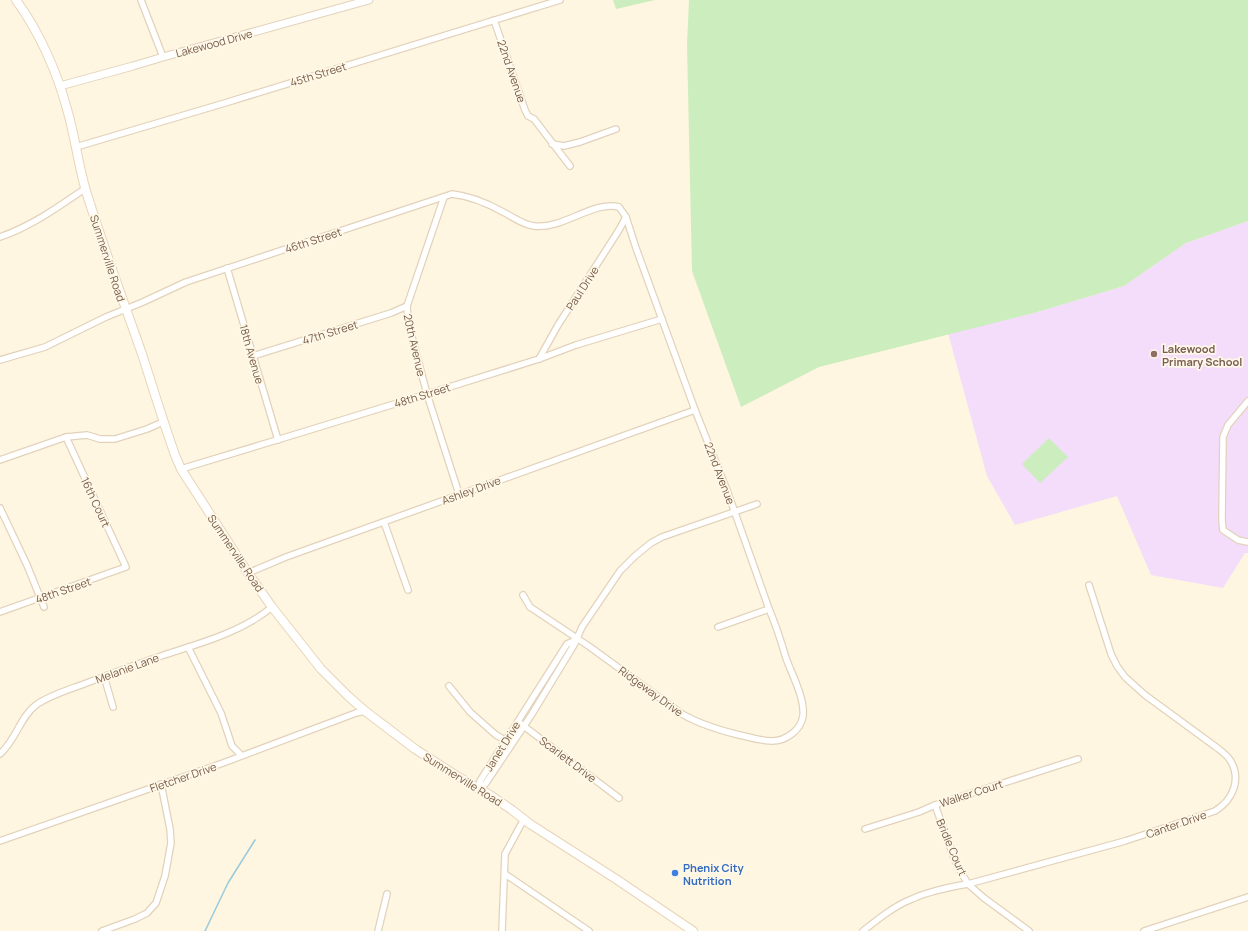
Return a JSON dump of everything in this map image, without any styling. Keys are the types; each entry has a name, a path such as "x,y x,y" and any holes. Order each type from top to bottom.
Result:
{"main road":[{"name":"Summerville Road","path":"16,0 31,23 60,86 68,110 86,188 102,241 175,455 182,469 272,607 321,669 365,711 415,748 457,776 490,795 524,820 616,879 692,931"}],"street":[{"path":"141,0 164,57"},
{"name":"Lakewood Drive","path":"60,86 369,0"},
{"name":"45th Street","path":"76,147 263,92 560,0"},
{"name":"22nd Avenue","path":"494,20 528,116 534,119 570,166"},
{"path":"552,144 564,146 570,145 616,129"},
{"path":"0,237 17,231 34,222 86,188"},
{"name":"46th Street","path":"0,360 45,347 106,317 125,310 186,282 452,194 466,195 520,222 533,226 546,226 565,221 603,206 612,205 619,207 626,217"},
{"name":"20th Avenue","path":"444,197 407,306 408,322 427,394 459,494"},
{"name":"22nd Avenue","path":"626,217 695,410 735,512 803,702 803,716 797,729"},
{"name":"Paul Drive","path":"539,359 558,325 626,217"},
{"name":"18th Avenue","path":"227,268 278,440"},
{"name":"47th Street","path":"253,356 391,313 407,306"},
{"name":"48th Street","path":"182,469 539,359 576,345 662,319"},
{"path":"1248,401 1228,425 1223,437 1222,520 1223,530 1238,540 1248,542"},
{"name":"Ashley Drive","path":"248,572 459,494 695,410"},
{"path":"0,460 66,437 87,435 100,439 115,439 147,429 163,422"},
{"name":"16th Court","path":"66,437 126,567"},
{"name":"Janet Drive","path":"480,790 486,784 524,726 578,639 582,627 620,570 650,543 662,536 757,504"},
{"path":"0,508 27,565 44,607"},
{"path":"384,522 408,590"},
{"name":"48th Street","path":"0,612 126,567"},
{"name":"Canter Drive","path":"863,931 888,912 912,898 1125,841 1215,811 1230,798 1235,786 1234,773 1230,761 1226,755 1135,687 1117,666 1102,628 1088,585"},
{"name":"Ridgeway Drive","path":"523,595 530,607 694,721 739,735 773,741 786,738 797,729"},
{"name":"Melanie Lane","path":"0,754 13,738 27,715 37,705 48,698 104,676 234,631 272,607"},
{"path":"718,627 769,609"},
{"name":"Janet Drive","path":"480,790 480,781 566,644 578,639"},
{"path":"188,647 221,713 232,746 241,756"},
{"path":"104,676 113,707"},
{"path":"449,686 470,712 496,735 512,744"},
{"name":"Fletcher Drive","path":"0,842 365,711"},
{"name":"Scarlett Drive","path":"517,721 619,798"},
{"name":"Walker Court","path":"865,829 1078,759"},
{"path":"102,931 147,913 156,902 165,876 171,843 161,784"},
{"name":"Bridle Court","path":"935,805 953,855 968,884 990,903 1029,931"},
{"path":"502,931 506,854 524,820"},
{"path":"505,874 589,931"},
{"path":"378,931 387,894"},
{"path":"1144,931 1248,897"}],"shaded area":[{"path":"1248,221 1248,553 1245,553 1223,588 1151,575 1117,496 1015,525 987,476 948,333 1034,313 1124,286 1186,243"}],"green space":[{"path":"613,0 655,0 616,9"},
{"path":"689,0 1248,0 1248,221 1186,243 1124,286 1034,313 819,367 741,407 692,271 687,45"},
{"path":"1049,438 1068,457 1040,483 1022,464"}],"waterway":[{"path":"205,931 228,883 255,840"}],"place":[{"name":"Lakewood Primary School","path":"1154,354"},
{"name":"Phenix City Nutrition","path":"675,873"}]}
